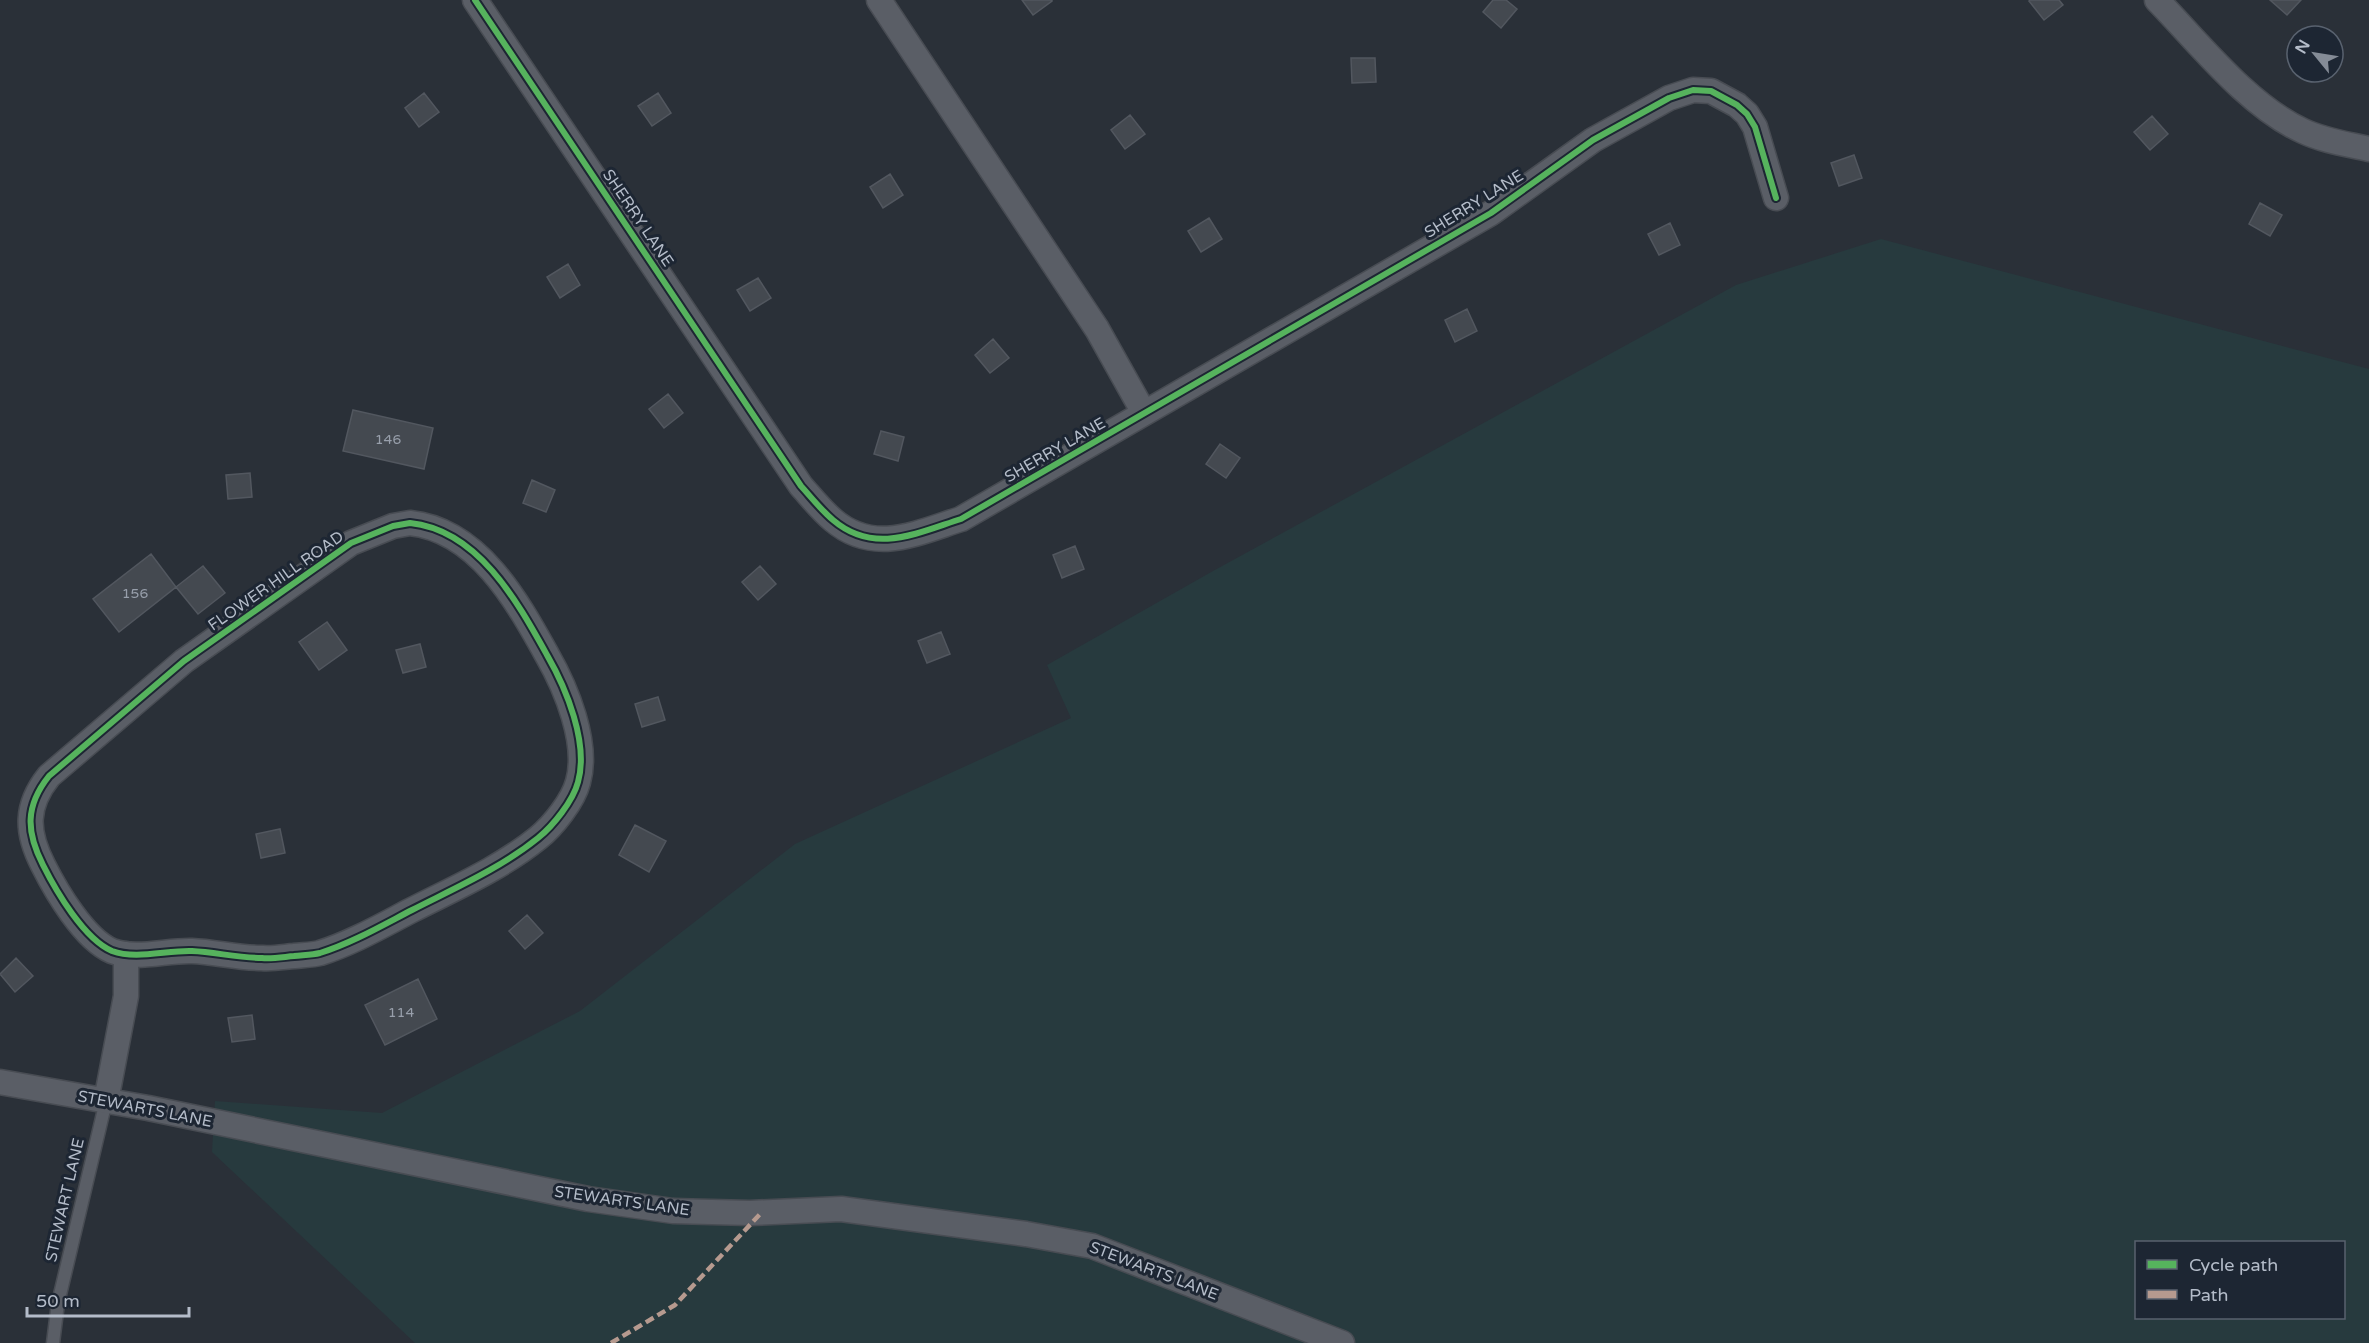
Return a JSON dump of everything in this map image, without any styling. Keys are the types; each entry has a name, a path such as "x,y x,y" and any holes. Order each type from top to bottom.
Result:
{"street":[{"name":"SHERRY LANE","path":"475,0 801,486 833,520 849,531 872,540 900,538 961,519 1491,213 1593,140 1669,98 1693,90 1711,91 1737,105 1747,114 1755,127 1776,198"},
{"path":"879,0 1097,329 1144,413"},
{"path":"2157,0 2254,101 2302,131 2327,140 2369,149"},
{"name":"FLOWER HILL ROAD","path":"410,523 425,525 448,533 480,556 512,596 564,684 575,720 580,755 578,782 561,815 538,838 478,876 379,927 318,954 263,958 191,951 126,954 110,950 91,935 59,897 32,843 30,811 41,785 49,776 184,661 351,543 393,526 410,523"},
{"path":"106,1101 126,996 126,954"},
{"name":"STEWARTS LANE","path":"0,1082 106,1101 588,1199 673,1211 750,1213 841,1209 1026,1234 1092,1246 1342,1343"}],"lane":[{"name":"STEWART LANE","path":"53,1343 58,1302 106,1101"}],"green space":[{"path":"1881,239 2369,369 2369,1343 415,1343 212,1152 215,1101 382,1113 580,1011 795,844 1071,718 1047,665 1213,571 1736,285"}],"building":[{"path":"1022,0 1052,0 1052,1 1033,15"},
{"path":"1493,0 1506,0 1517,9 1501,28 1483,12"},
{"path":"2030,0 2059,0 2063,5 2044,20"},
{"path":"2270,0 2301,0 2287,15"},
{"path":"1351,58 1375,58 1376,82 1352,83"},
{"path":"424,93 439,112 419,127 405,108"},
{"path":"658,93 671,113 652,126 638,106"},
{"path":"1130,115 1145,134 1125,149 1111,130"},
{"path":"2152,116 2168,134 2150,150 2134,132"},
{"path":"1854,155 1862,178 1839,186 1831,163"},
{"path":"890,174 903,195 883,208 870,187"},
{"path":"2260,203 2282,215 2270,236 2249,224"},
{"path":"1209,218 1222,239 1201,252 1188,231"},
{"path":"1670,223 1680,245 1659,255 1648,234"},
{"path":"568,264 580,285 560,298 547,277"},
{"path":"758,278 771,298 750,311 737,290"},
{"path":"1467,309 1477,331 1455,342 1445,320"},
{"path":"993,339 1009,358 990,373 975,355"},
{"path":"668,394 683,413 664,428 649,409"},
{"path":"353,410 433,428 424,469 343,451"},
{"path":"881,431 904,437 898,461 874,454"},
{"path":"1220,444 1240,458 1226,478 1206,464"},
{"path":"250,473 252,497 228,499 226,475"},
{"path":"532,480 555,490 546,512 523,503"},
{"path":"1075,546 1084,569 1062,578 1053,555"},
{"path":"151,554 176,587 119,632 93,599"},
{"path":"203,566 225,593 198,614 176,587"},
{"path":"760,566 776,584 758,600 742,582"},
{"path":"327,622 347,650 319,670 299,642"},
{"path":"941,632 950,654 927,663 918,641"},
{"path":"420,644 426,667 403,673 396,650"},
{"path":"658,697 665,720 642,727 635,704"},
{"path":"635,825 666,841 649,872 619,855"},
{"path":"280,829 285,853 261,858 256,834"},
{"path":"527,915 543,933 525,949 509,931"},
{"path":"16,958 33,976 15,992 0,974"},
{"path":"418,979 437,1019 385,1045 365,1005"},
{"path":"252,1015 255,1039 232,1042 228,1018"}],"marked path":[{"path":"611,1343 675,1305 762,1212"}],"cycle path":[{"path":"475,0 801,486 833,520 848,531 864,537 896,538 961,519 1491,213 1593,140 1669,98 1693,90 1711,91 1737,105 1747,114 1755,127 1776,198"},
{"path":"410,523 434,528 456,539 493,571 522,613 554,668 574,716 581,767 572,797 562,813 538,838 493,868 367,933 320,953 270,958 192,951 131,955 112,951 102,945 81,925 55,888 33,841 32,809 41,787 49,776 184,661 351,543 393,526 410,523"}]}
